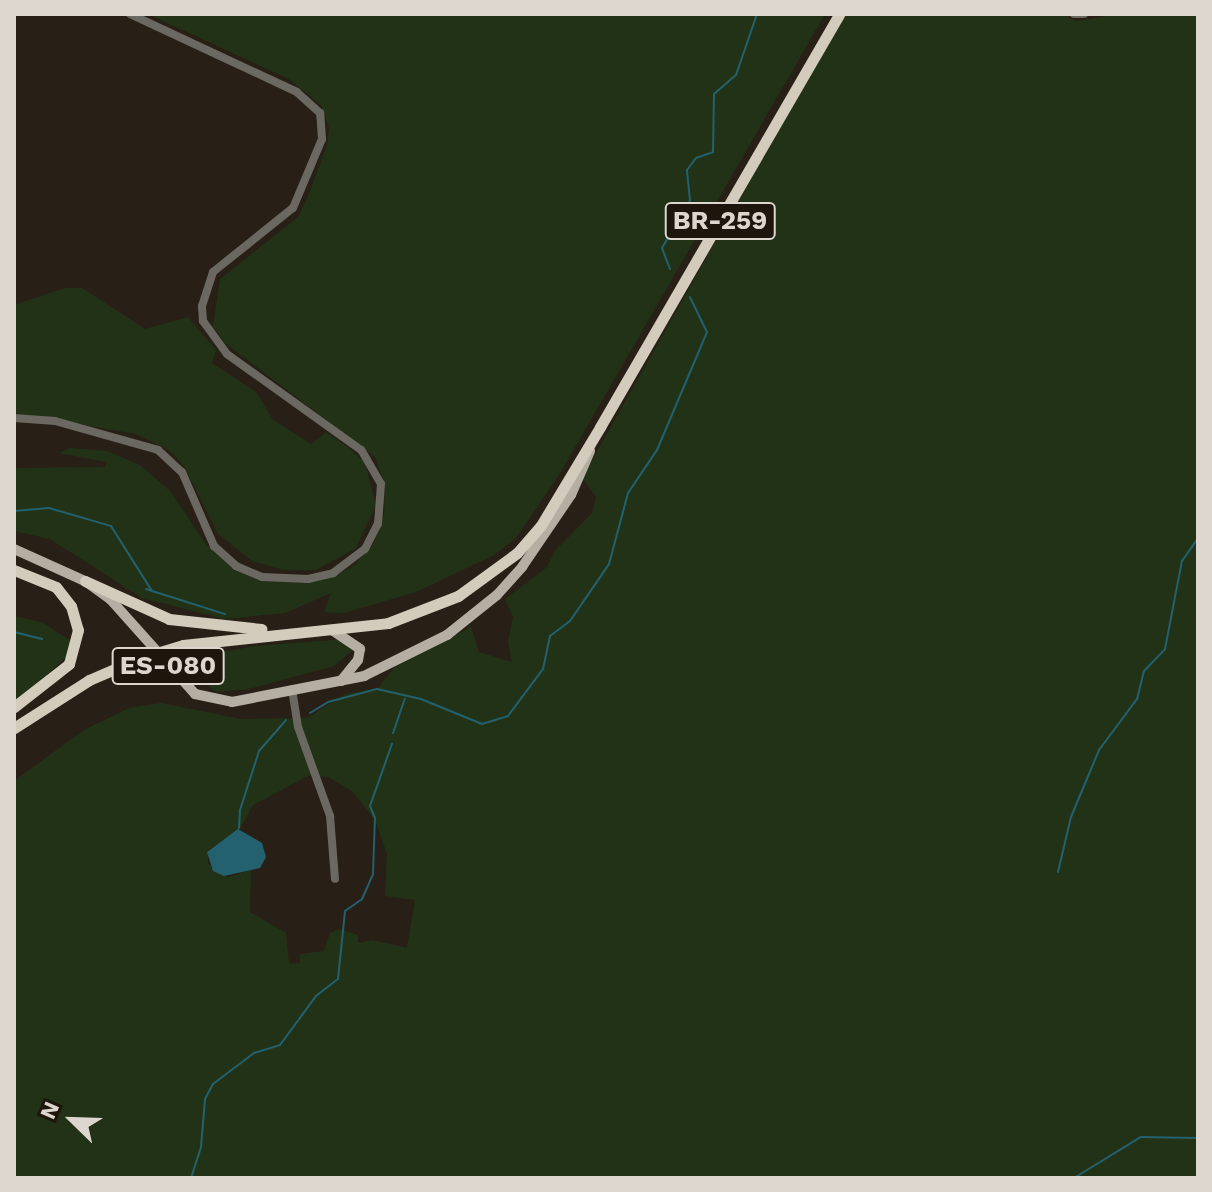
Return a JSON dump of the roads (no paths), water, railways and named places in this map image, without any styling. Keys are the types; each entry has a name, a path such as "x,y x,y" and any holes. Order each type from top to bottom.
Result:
{"highway":[{"name":"BR-259","path":"14,728 89,680 140,658 183,645 388,623 430,609 485,581 540,527 839,14"},
{"name":"ES-080","path":"14,570 56,587 71,606 78,630 69,664 14,707"},
{"name":"ES-080","path":"85,581 169,619 286,632"}],"main road":[{"path":"341,681 412,656 497,595 565,505 600,427"},
{"name":"ES-080","path":"17,552 46,560 85,581 111,600 201,697 232,702 341,681"},
{"path":"332,630 360,649 358,660 341,681"}],"street":[{"path":"14,418 55,421 158,450 182,472 214,546 236,566 262,577 308,579 333,573 365,549 378,524 381,484 361,450 227,354 203,321 202,306 213,272 293,208 322,139 320,113 297,92 130,14"},
{"path":"1074,14 1084,14"},
{"path":"292,689 298,727 332,826 339,838"},
{"path":"332,826 335,879"}],"water":[{"path":"238,829 262,843 266,857 260,868 224,876 213,871 207,852"}],"waterway":[{"path":"670,269 662,248 690,200 687,170 696,158 713,152 714,94 736,75 757,14"},
{"path":"310,713 328,702 377,689 421,699 482,724 508,716 543,669 550,636 570,621 609,564 628,493 657,450 707,332 690,297"},
{"path":"14,511 49,508 111,526 152,591"},
{"path":"1058,872 1071,817 1099,750 1137,699 1144,671 1165,649 1182,561 1198,538"},
{"path":"146,589 225,614"},
{"path":"14,632 42,639"},
{"path":"393,733 405,699"},
{"path":"239,828 240,810 259,751 286,720"},
{"path":"191,1178 201,1147 205,1099 213,1084 254,1053 280,1045 316,996 338,979 345,911 362,899 373,874 375,818 370,806 392,744"},
{"path":"1074,1178 1141,1137 1198,1138"}]}
